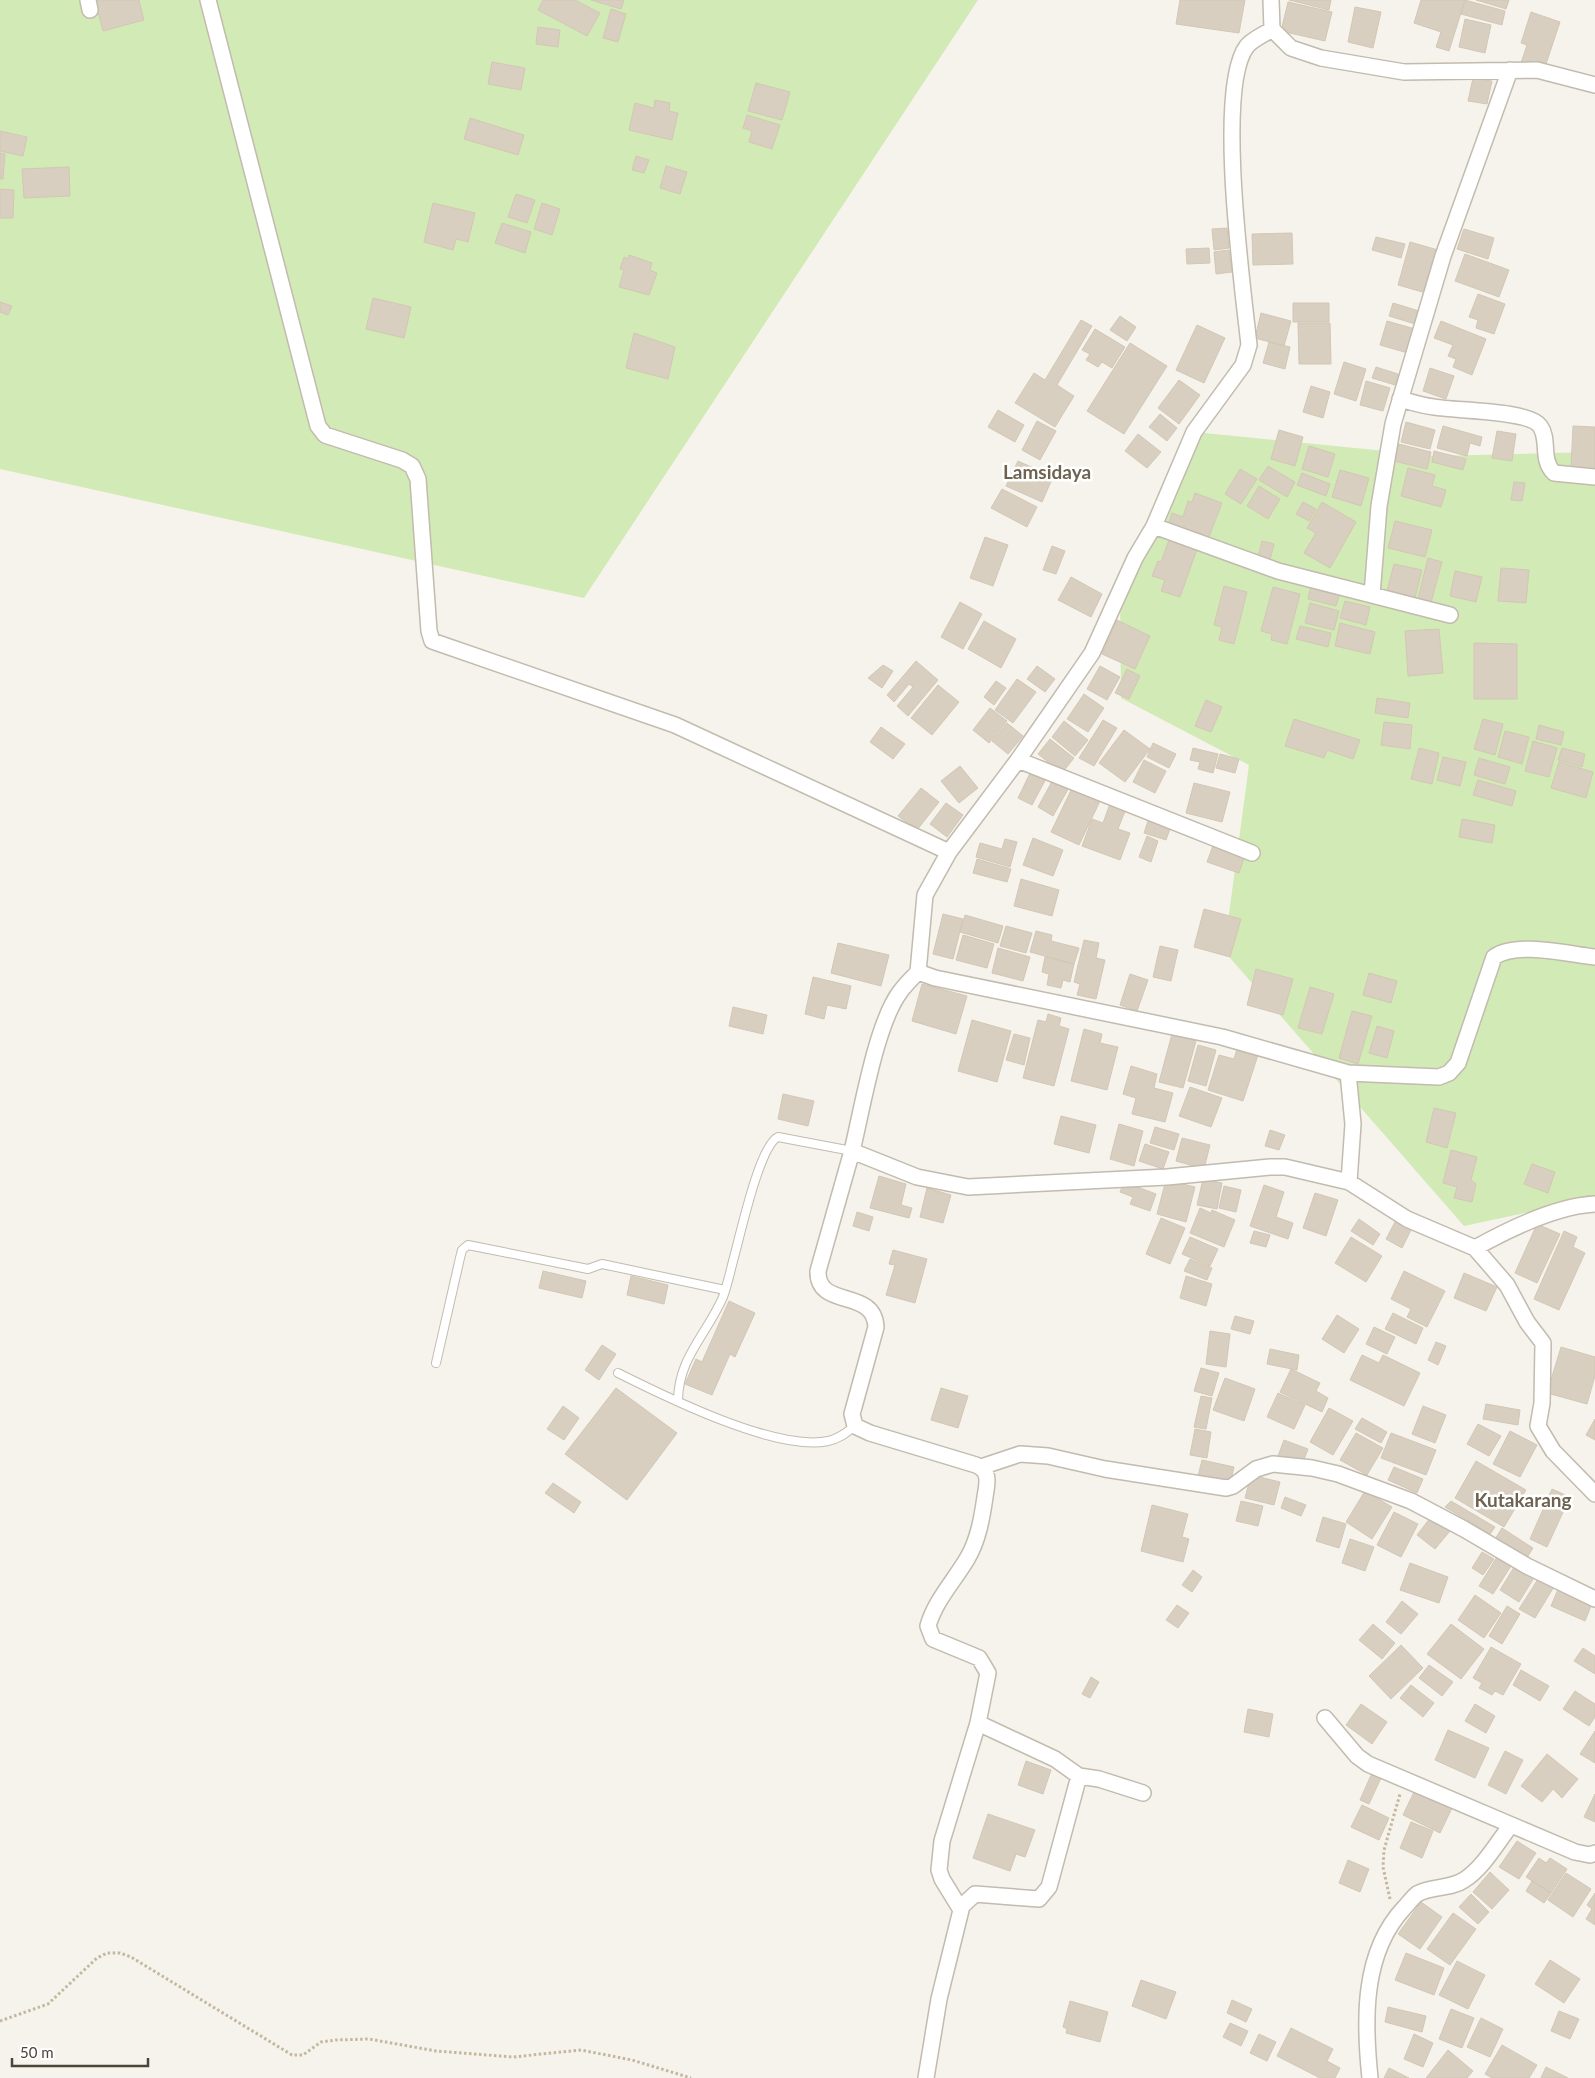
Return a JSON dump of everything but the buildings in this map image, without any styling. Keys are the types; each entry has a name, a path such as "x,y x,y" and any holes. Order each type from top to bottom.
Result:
{"street":[{"path":"208,0 318,426 325,435 402,460 412,466 418,479 429,631 432,641 675,725 949,852"},
{"path":"1271,0 1272,28 1292,48 1321,58 1404,72 1537,70 1595,85"},
{"path":"1272,28 1247,46 1238,70 1234,102 1234,196 1249,345 1247,354 1242,365 1194,432 1154,526 1135,558 1092,653 1018,760 949,852 925,896 918,972 899,993 890,1009 876,1051 852,1151 818,1271 818,1280 826,1291 868,1308 876,1320 876,1327 852,1414 855,1426 870,1433 982,1467 1020,1454 1048,1456 1105,1470 1226,1488 1233,1486 1256,1469 1273,1464 1312,1468 1370,1485 1411,1501 1464,1528 1527,1566 1595,1599"},
{"path":"1372,595 1379,506 1387,452 1400,399 1442,256 1510,70"},
{"path":"1400,399 1433,407 1485,411 1529,418 1539,424 1543,433 1546,461 1554,473 1565,476 1595,477"},
{"path":"1154,526 1269,568 1450,615"},
{"path":"1018,760 1252,853"},
{"path":"918,972 934,978 1222,1037 1348,1073 1439,1077 1449,1073 1458,1063 1494,957 1501,952 1520,949 1595,957"},
{"path":"1348,1073 1353,1124 1349,1182"},
{"path":"852,1151 917,1177 968,1187 1167,1176 1270,1167 1285,1167 1349,1182 1406,1219 1475,1248 1507,1285 1526,1322 1542,1342 1542,1403 1538,1426 1553,1450 1595,1494"},
{"path":"1475,1248 1494,1237 1573,1205 1595,1204"},
{"path":"961,1907 942,1879 938,1859 978,1723 988,1673 987,1668 979,1658 933,1639 928,1626 936,1606 968,1558 981,1523 988,1479 982,1467"},
{"path":"1324,1718 1357,1756 1368,1764 1575,1852 1590,1855 1595,1853"},
{"path":"978,1723 1055,1759 1079,1776 1099,1779 1144,1793"},
{"path":"926,2078 939,1999 961,1907 976,1894 1039,1899 1044,1894 1049,1887 1079,1776"},
{"path":"1370,2078 1366,2045 1369,1988 1376,1955 1394,1919 1418,1894 1464,1881 1478,1868 1511,1825"}],"lane":[{"path":"678,1401 678,1382 696,1343 725,1290 755,1182 770,1143 778,1137 852,1151"},
{"path":"436,1363 462,1250 468,1245 588,1268 602,1264 725,1290"},
{"path":"618,1373 678,1401 767,1436 801,1443 830,1441 840,1437 855,1426"}],"path":[{"path":"1394,1919 1383,1867 1384,1850 1404,1779"},
{"path":"0,2021 48,2004 97,1958 107,1953 120,1953 131,1957 292,2055 303,2055 321,2042 336,2040 370,2040 436,2051 513,2057 581,2050 632,2060 691,2078"}],"green space":[{"path":"0,0 978,0 584,598 0,469"},
{"path":"1194,432 1435,456 1595,452 1595,1198 1464,1226 1224,951 1249,765 1121,698 1120,591"}],"district":[{"name":"Lamsidaya","path":"1047,471"},
{"name":"Kutakarang","path":"1523,1499"}]}
